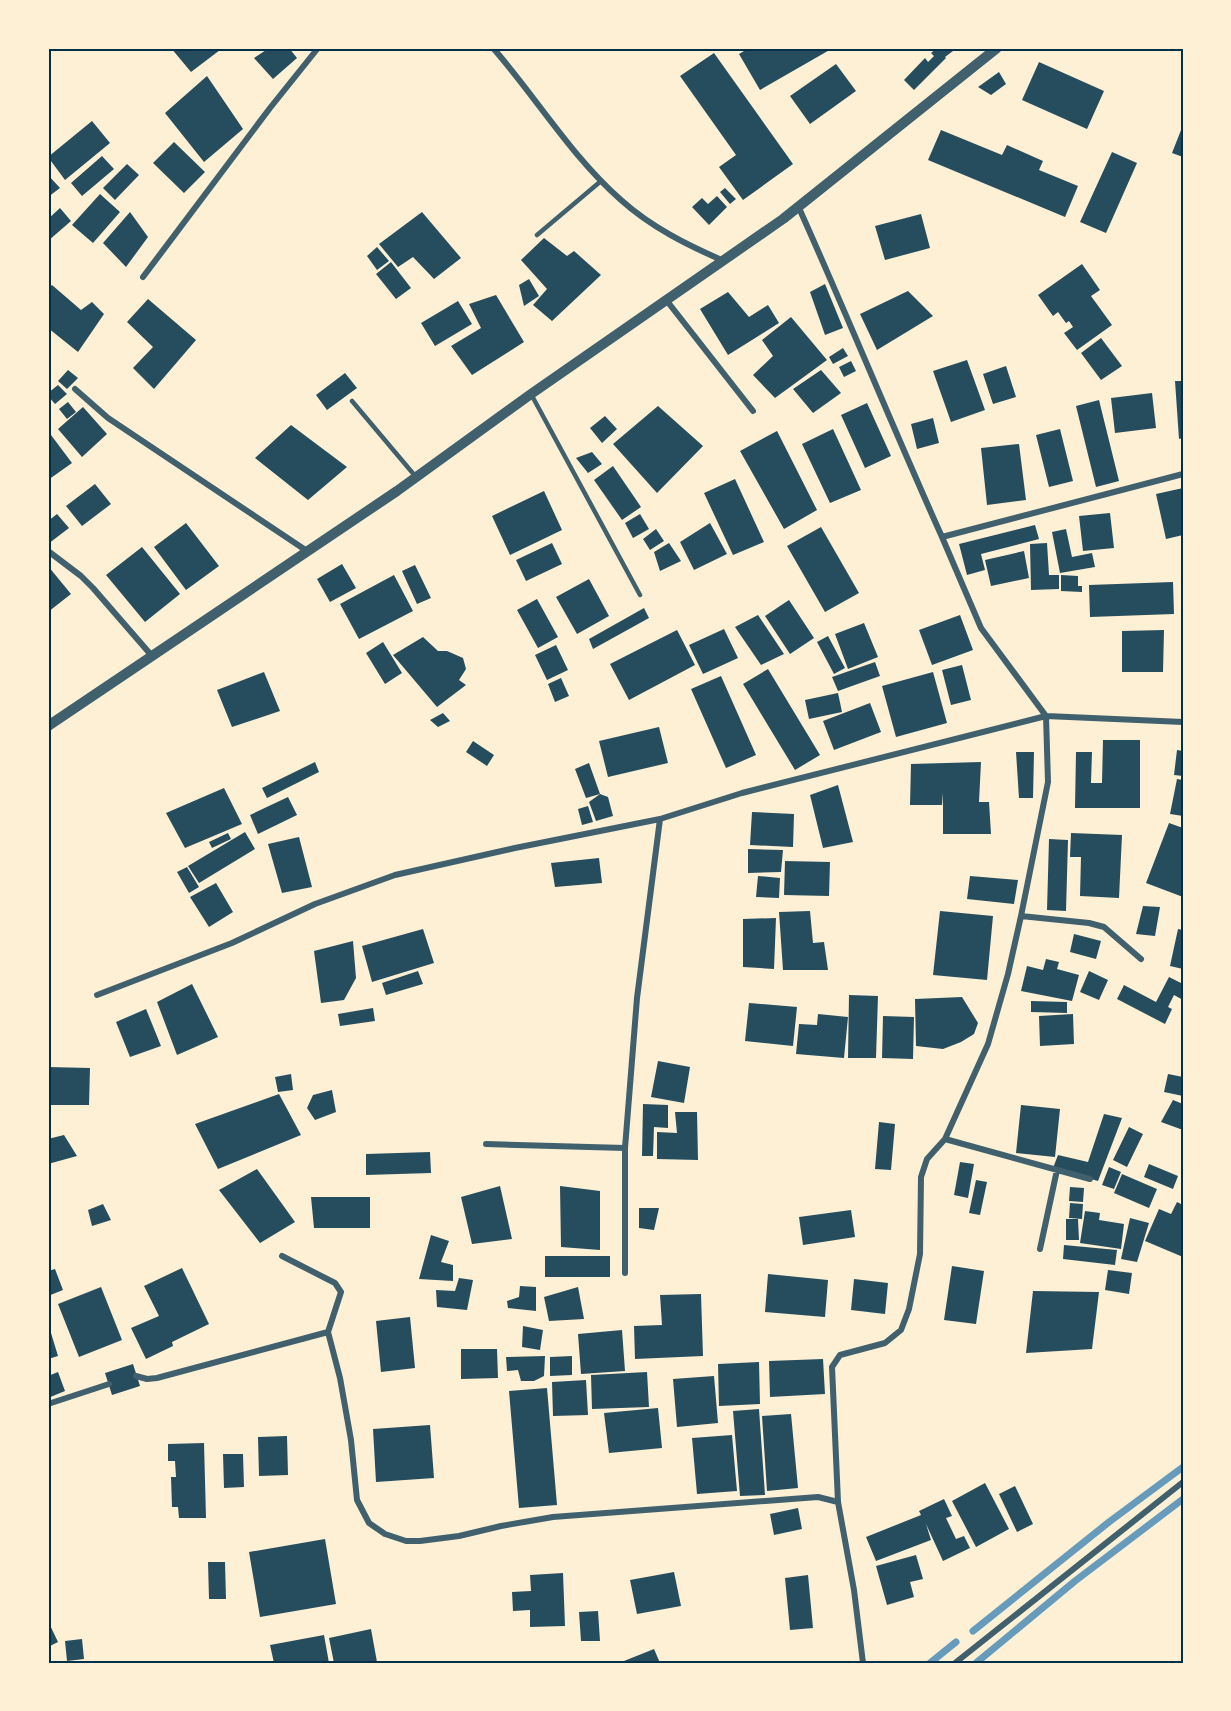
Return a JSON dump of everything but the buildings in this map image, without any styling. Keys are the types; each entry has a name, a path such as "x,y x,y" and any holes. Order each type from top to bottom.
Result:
{"street":[{"path":"143,277 318,48"},
{"path":"493,48 601,181 622,202 659,229 687,245 724,261"},
{"path":"48,726 416,477 531,394 799,208 997,48"},
{"path":"799,208 981,628 1046,716 1049,756 1048,782 1021,916 1008,974 988,1044 945,1139 927,1159 921,1177 920,1254 909,1309 901,1330 885,1343 840,1355 832,1367 838,1502 854,1590 863,1663"},
{"path":"667,301 753,411"},
{"path":"75,388 108,418 307,551"},
{"path":"942,537 1183,474"},
{"path":"48,551 93,588 152,656"},
{"path":"97,995 232,942 315,904 395,875 660,819 742,793 1046,716 1183,722"},
{"path":"625,1273 625,1148 637,998 660,819"},
{"path":"1021,916 1089,923 1104,927 1141,959"},
{"path":"945,1139 1090,1179"},
{"path":"486,1144 625,1148"},
{"path":"1040,1249 1057,1170"},
{"path":"282,1256 339,1287 340,1293 328,1332 340,1378 351,1440 357,1500 369,1523 385,1534 405,1541 459,1536 553,1517 818,1497 838,1502"},
{"path":"136,1376 147,1379 157,1378 328,1332"},
{"path":"48,1404 109,1384"},
{"path":"955,1663 1183,1482"}],"lane":[{"path":"537,235 601,181"},
{"path":"531,394 640,595"},
{"path":"352,401 416,477"}],"waterway":[{"path":"973,1631 1109,1522 1183,1467"},
{"path":"976,1663 1075,1581 1183,1499"},
{"path":"930,1663 956,1642"}]}
